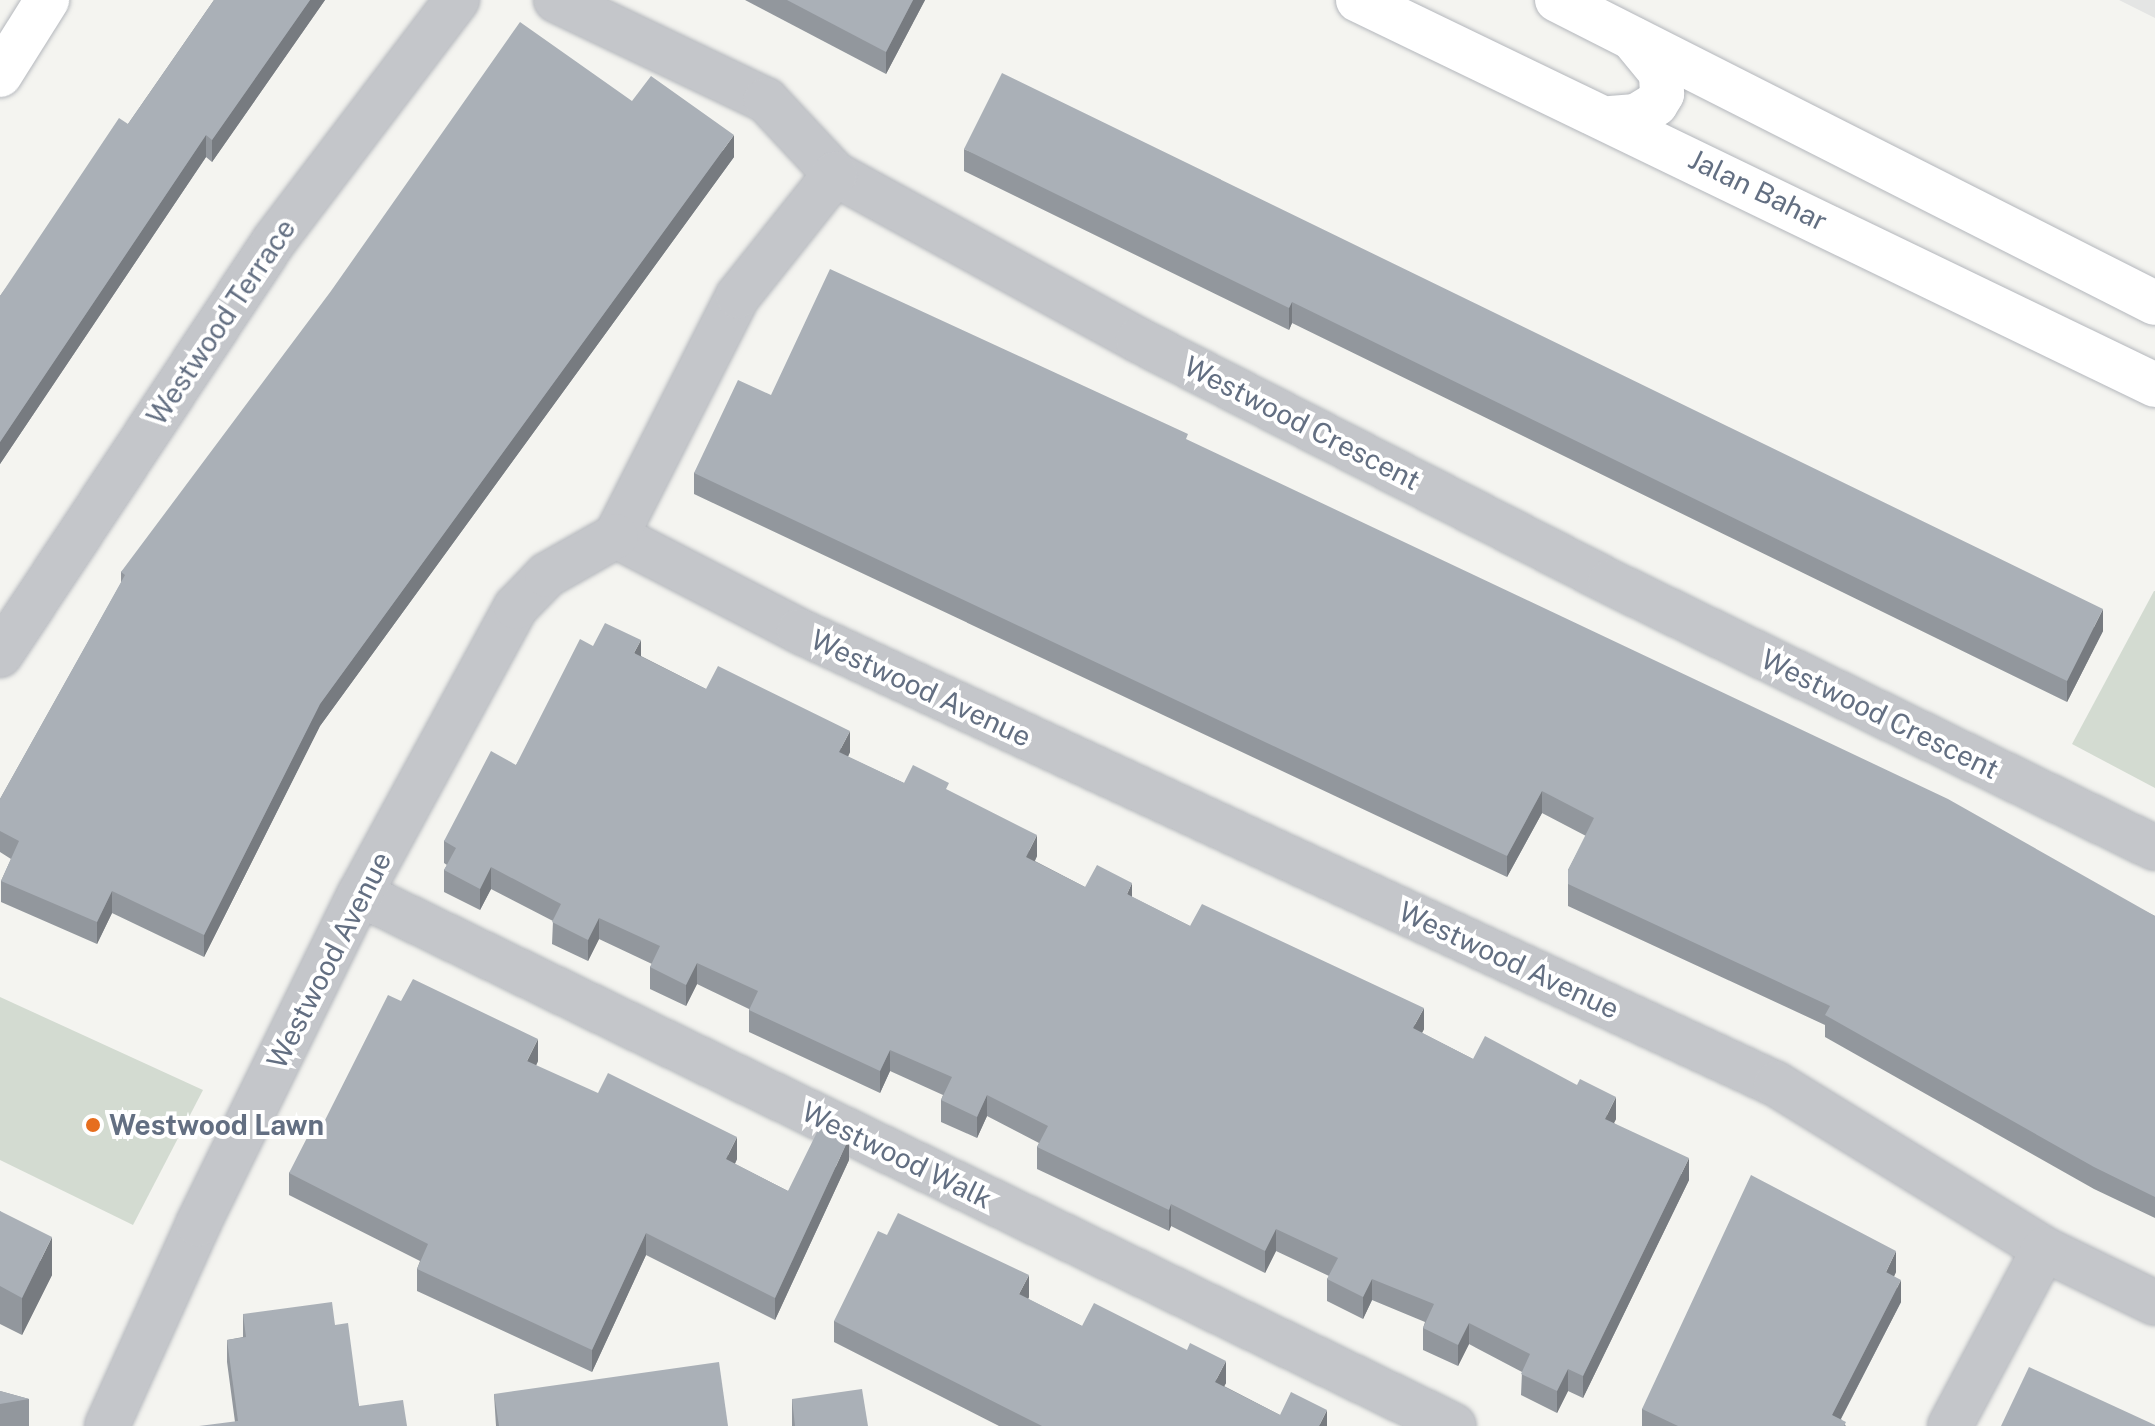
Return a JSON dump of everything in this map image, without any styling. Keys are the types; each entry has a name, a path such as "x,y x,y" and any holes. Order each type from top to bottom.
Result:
{"main road":[{"path":"0,75 47,0"},
{"name":"Jalan Bahar","path":"1358,0 1611,118 2155,385"},
{"path":"1557,0 1630,34 2155,303"},
{"path":"1611,118 1649,109 1664,84 1653,60 1630,34"}],"street":[{"name":"Westwood Terrace","path":"0,655 274,241 457,0"},
{"path":"556,0 766,100 835,174 738,296 616,536"},
{"name":"Westwood Crescent","path":"835,174 1138,340 1610,582 2155,848"},
{"name":"Westwood Avenue","path":"107,1426 198,1224 360,894 516,607 547,575 616,536 799,631 1776,1084 2044,1249 2155,1303"},
{"name":"Westwood Walk","path":"360,894 1440,1423"},
{"path":"1950,1426 2044,1249"}],"shaded area":[{"path":"2119,0 2155,0 2155,18"},
{"path":"2155,591 2155,788 2072,744"},
{"name":"Westwood Lawn","path":"0,997 203,1090 133,1225 0,1160"}],"building":[{"path":"214,0 310,0 212,140 206,135 0,442 0,296 119,118 128,124"},
{"path":"787,0 913,0 886,52"},
{"path":"520,22 632,101 651,76 734,135 320,704 204,935 112,891 97,922 1,881 19,841 0,831 0,799 125,575 121,572 331,291"},
{"path":"1002,73 2103,609 2067,681 1292,302 1289,308 964,149"},
{"path":"830,269 1188,434 1186,439 1948,799 2155,916 2155,1197 2094,1167 1825,1015 1830,1006 1568,884 1568,870 1594,818 1542,791 1507,856 694,473 738,380 771,395"},
{"path":"605,623 641,640 634,653 706,689 718,666 850,731 839,752 904,783 913,765 949,783 946,789 1037,835 1026,857 1085,887 1097,865 1132,883 1127,894 1190,926 1202,904 1424,1008 1413,1028 1473,1059 1485,1036 1577,1085 1580,1079 1616,1097 1605,1119 1689,1158 1583,1376 1568,1369 1557,1391 1521,1374 1530,1354 1469,1323 1458,1345 1423,1328 1434,1304 1372,1279 1363,1297 1327,1279 1338,1258 1276,1229 1265,1251 1171,1204 1169,1210 1037,1147 1048,1126 987,1095 977,1117 941,1100 952,1077 890,1050 880,1071 749,1010 758,991 697,963 686,985 650,967 660,946 599,918 588,940 552,922 561,904 491,867 480,889 444,870 456,848 444,841 491,751 516,765 580,639 593,646"},
{"path":"413,979 538,1039 527,1061 598,1093 608,1073 737,1137 726,1159 788,1191 821,1124 849,1138 775,1298 646,1233 592,1350 417,1269 428,1244 289,1173 312,1128 319,1132 388,995 401,1001"},
{"path":"1751,1175 1896,1251 1886,1272 1901,1280 1832,1415 1846,1422 1844,1426 1678,1426 1642,1409"},
{"path":"0,1211 52,1237 22,1298 0,1286"},
{"path":"898,1213 1029,1275 1019,1294 1082,1326 1094,1303 1187,1350 1190,1343 1226,1361 1215,1382 1280,1415 1291,1392 1327,1410 1319,1426 1042,1426 834,1321 878,1231 887,1235"},
{"path":"332,1302 335,1325 348,1323 359,1406 403,1400 407,1426 199,1426 238,1421 227,1340 246,1337 243,1314"},
{"path":"719,1362 728,1426 499,1426 494,1394"},
{"path":"2029,1367 2155,1425 2155,1426 2001,1426"},
{"path":"862,1389 868,1426 795,1426 792,1399"},
{"path":"0,1391 29,1399 0,1404"}],"place":[{"name":"Westwood Lawn","path":"93,1125"}]}
